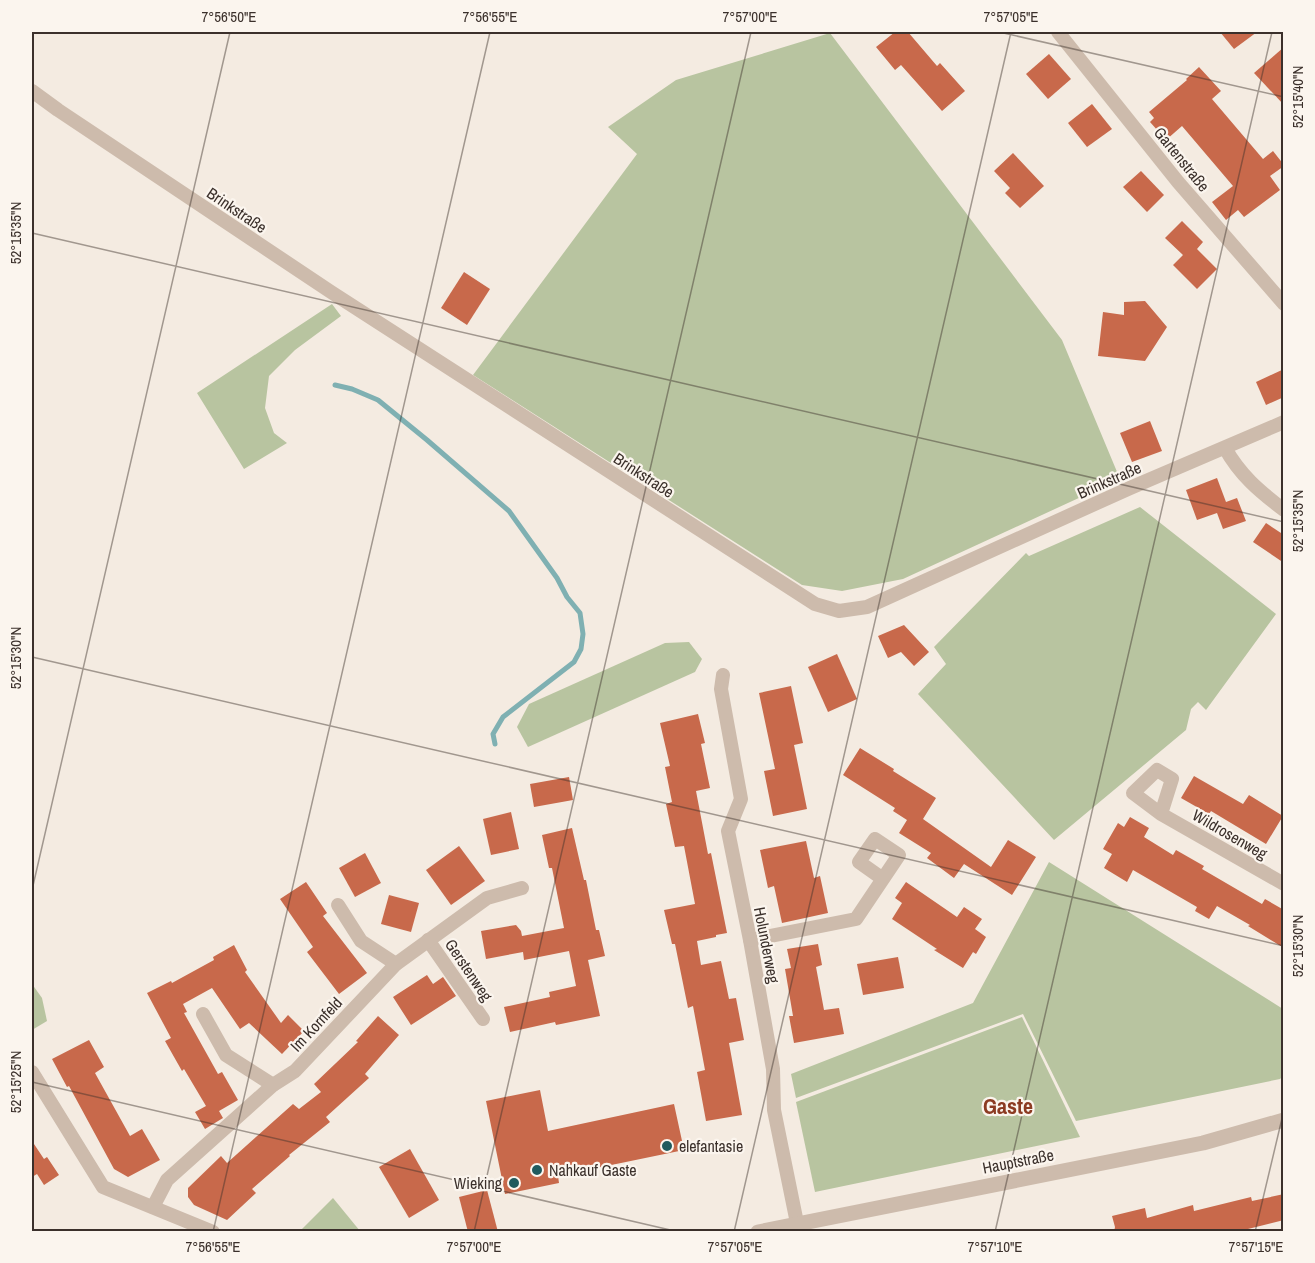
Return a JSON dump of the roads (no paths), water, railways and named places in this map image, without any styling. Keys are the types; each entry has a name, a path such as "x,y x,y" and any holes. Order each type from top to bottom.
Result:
{"street":[{"name":"Gartenstraße","path":"1058,32 1178,182 1284,304"},
{"name":"Brinkstraße","path":"32,92 331,292 823,607 839,611 867,607 1130,488 1284,422"},
{"path":"1224,448 1234,465 1260,493 1284,510"},
{"name":"Holunderweg","path":"723,675 721,689 741,800 728,831 773,1069 774,1110 797,1223"},
{"name":"Wildrosenweg","path":"1161,814 1284,884"},
{"path":"750,940 856,919 883,879"},
{"name":"Im Kornfeld","path":"153,1207 167,1180 273,1084 295,1071 396,964 487,898 522,888"},
{"path":"338,905 361,941 396,964"},
{"name":"Gerstenweg","path":"429,940 483,1019"},
{"path":"203,1014 226,1054 273,1084"},
{"path":"32,1072 104,1187 213,1232"},
{"name":"Hauptstraße","path":"758,1232 1203,1143 1284,1120"},
{"path":"178,1232 190,1222"}],"waterway":[{"path":"335,385 352,389 378,400 509,511 580,613 583,634 581,649 574,662 503,717 493,734 495,744"}],"place":[{"name":"elefantasie","path":"667,1146"},
{"name":"Nahkauf Gaste","path":"537,1170"},
{"name":"Wieking","path":"514,1183"}],"district":[{"name":"Gaste","path":"1008,1106"}]}
